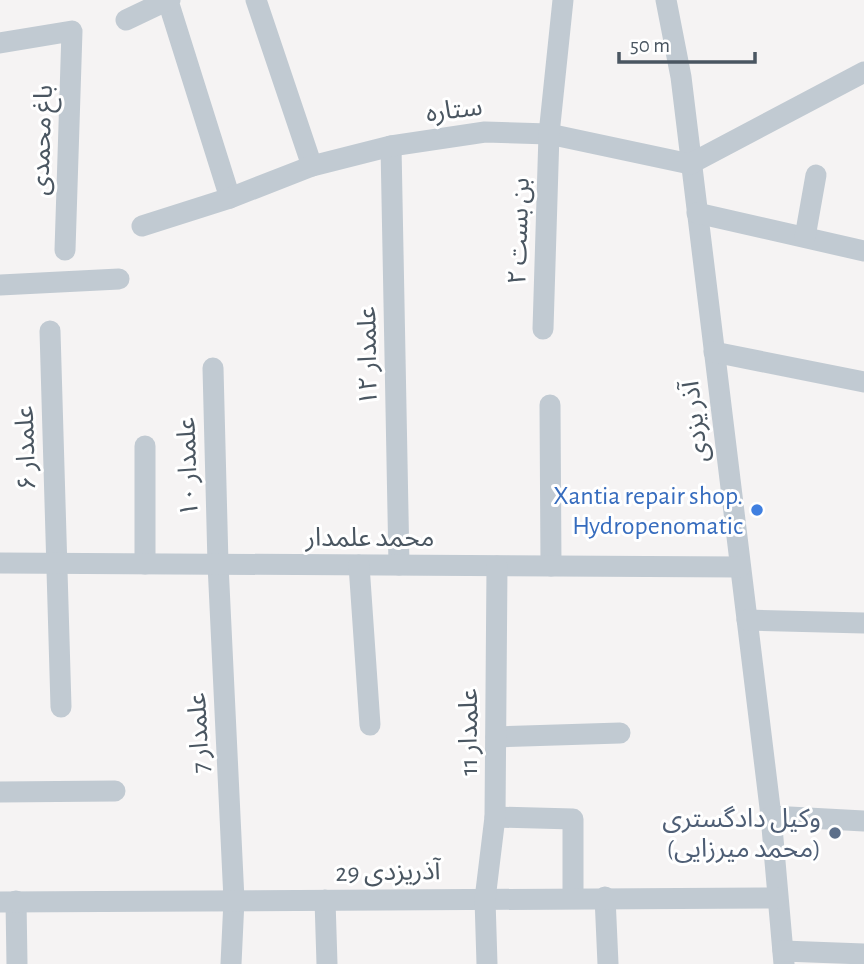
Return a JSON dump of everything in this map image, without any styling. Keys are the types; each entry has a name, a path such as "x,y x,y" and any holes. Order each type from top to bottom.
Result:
{"street":[{"path":"127,20 169,0 230,198"},
{"path":"256,0 312,166"},
{"name":"بن بست ۲","path":"543,329 549,134 563,0"},
{"name":"آذر یزدی","path":"666,0 681,77 771,816 784,958"},
{"name":"باغ محمدی","path":"0,43 72,31 65,250"},
{"path":"690,164 864,72"},
{"name":"ستاره","path":"142,226 230,198 312,166 391,146 485,132 549,134 690,164"},
{"name":"علمدار ۱۲","path":"391,146 398,565"},
{"path":"805,237 816,175"},
{"path":"697,213 864,251"},
{"path":"0,285 119,279"},
{"name":"علمدار ۶","path":"50,331 61,707"},
{"path":"714,352 864,382"},
{"name":"علمدار ۱۰","path":"213,368 218,564"},
{"path":"550,405 551,566"},
{"path":"145,446 145,564"},
{"name":"محمد علمدار","path":"0,563 740,567"},
{"name":"علمدار 7","path":"218,564 234,900 231,964"},
{"path":"359,565 370,725"},
{"name":"علمدار 11","path":"487,964 485,898 495,817 497,566"},
{"path":"747,620 864,623"},
{"path":"496,737 620,733"},
{"path":"0,792 116,792"},
{"path":"771,816 864,821"},
{"path":"495,817 573,819 573,898"},
{"path":"605,897 608,964"},
{"name":"آذریزدی 29","path":"8,901 777,898"},
{"path":"325,900 327,964"},
{"path":"8,901 17,964"},
{"path":"784,958 864,954"}],"place":[{"name":"Xantia repair shop. Hydropenomatic","path":"757,510"},
{"name":"وکیل دادگستری (محمد میرزایی)","path":"835,833"}]}
